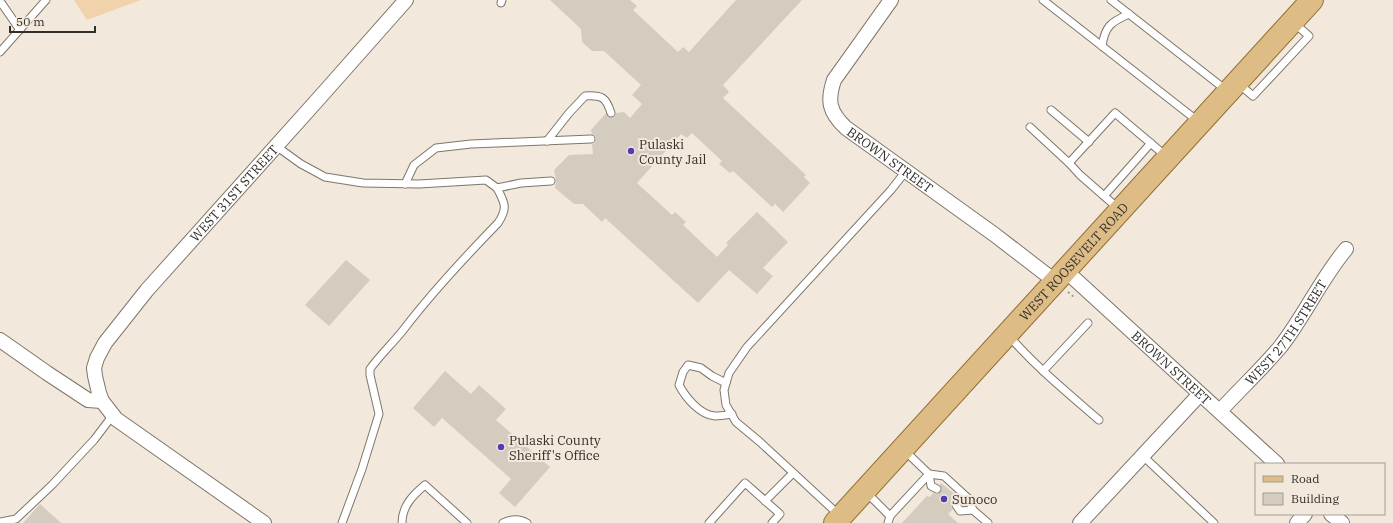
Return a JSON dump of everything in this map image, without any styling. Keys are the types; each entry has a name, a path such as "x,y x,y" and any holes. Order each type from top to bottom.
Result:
{"main road":[{"name":"WEST ROOSEVELT ROAD","path":"838,519 1121,211 1312,0"}],"street":[{"name":"WEST 31ST STREET","path":"264,523 140,436 113,415 102,401 96,385 94,368 97,358 105,343 147,290 406,0"},
{"name":"BROWN STREET","path":"891,0 837,74 830,90 832,109 836,118 846,128 994,235 1061,276 1220,411 1276,463"},
{"name":"WEST 27TH STREET","path":"1220,411 1281,345 1346,249"},
{"path":"0,340 46,373 88,400 102,401"},
{"path":"1084,522 1200,394"},
{"path":"1297,523 1304,515"},
{"path":"1332,515 1342,523"}],"lane":[{"path":"0,52 46,0"},
{"path":"1043,0 1200,123"},
{"path":"1111,0 1233,87"},
{"path":"0,1 20,30"},
{"path":"1102,46 1104,34 1108,27 1115,20 1129,14"},
{"path":"547,141 569,113 585,96 603,98 608,104 611,113"},
{"path":"1051,110 1089,142"},
{"path":"1069,163 1115,113 1169,158"},
{"path":"1030,127 1080,175 1121,211"},
{"path":"405,184 414,165 436,148 471,144 591,139"},
{"path":"1104,196 1151,143"},
{"path":"276,146 301,164 325,177 363,183 405,184 486,180 497,188 506,206 503,216 498,223 444,280 370,369 379,414 362,469 342,523"},
{"path":"838,519 793,473 736,422 726,405 724,390 729,374 747,347 891,190 906,171"},
{"path":"497,188 521,183 551,180"},
{"path":"1043,371 1088,323"},
{"path":"1007,334 1043,371 1099,420"},
{"path":"726,383 712,376 701,368 688,365 683,372 679,385 685,394 702,411 714,416 732,414"},
{"path":"0,522 16,519 52,485 94,440 113,415"},
{"path":"902,448 929,474 934,489"},
{"path":"1143,456 1214,523"},
{"path":"765,501 793,473"},
{"path":"929,474 944,476 968,498 973,510 988,523"},
{"path":"864,490 889,521 929,474"},
{"path":"709,523 745,483 780,514 772,523"},
{"path":"402,523 406,504 425,485 466,523"},
{"path":"956,509 973,510"},
{"path":"503,523 511,519 524,521 527,523"}],"shaded area":[{"path":"74,0 141,0 87,20"}],"building":[{"name":"Pulaski County Jail","path":"550,0 630,0 637,6 633,10 678,52 683,47 689,52 736,0 802,0 723,85 729,92 723,98 806,175 804,177 810,183 783,212 775,204 772,207 733,171 730,173 719,164 722,161 692,133 687,138 681,134 637,183 672,215 675,212 686,222 683,225 717,257 728,245 726,243 757,212 788,242 763,268 773,276 757,294 729,270 698,303 605,218 602,222 583,204 574,204 555,188 556,180 554,170 569,155 593,154 592,144 595,142 596,138 592,134 591,130 606,113 610,118 614,117 616,113 624,112 630,118 642,104 632,95 641,85 604,51 592,51 582,42 581,29"},
{"path":"346,260 370,280 329,326 305,305"},
{"name":"Pulaski County Sheriff's Office","path":"445,371 471,394 479,385 506,409 496,420 550,467 515,507 499,493 511,479 442,418 434,427 413,408"},
{"path":"941,483 961,499 959,501 955,500 952,502 951,506 953,509 948,514 958,523 902,523 927,496 930,497 933,493 940,493 942,489 940,485"},
{"path":"40,504 61,523 23,523"}],"place":[{"name":"Pulaski County Jail","path":"631,151"},
{"name":"Pulaski County Sheriff's Office","path":"501,447"},
{"name":"Sunoco","path":"944,499"}]}
